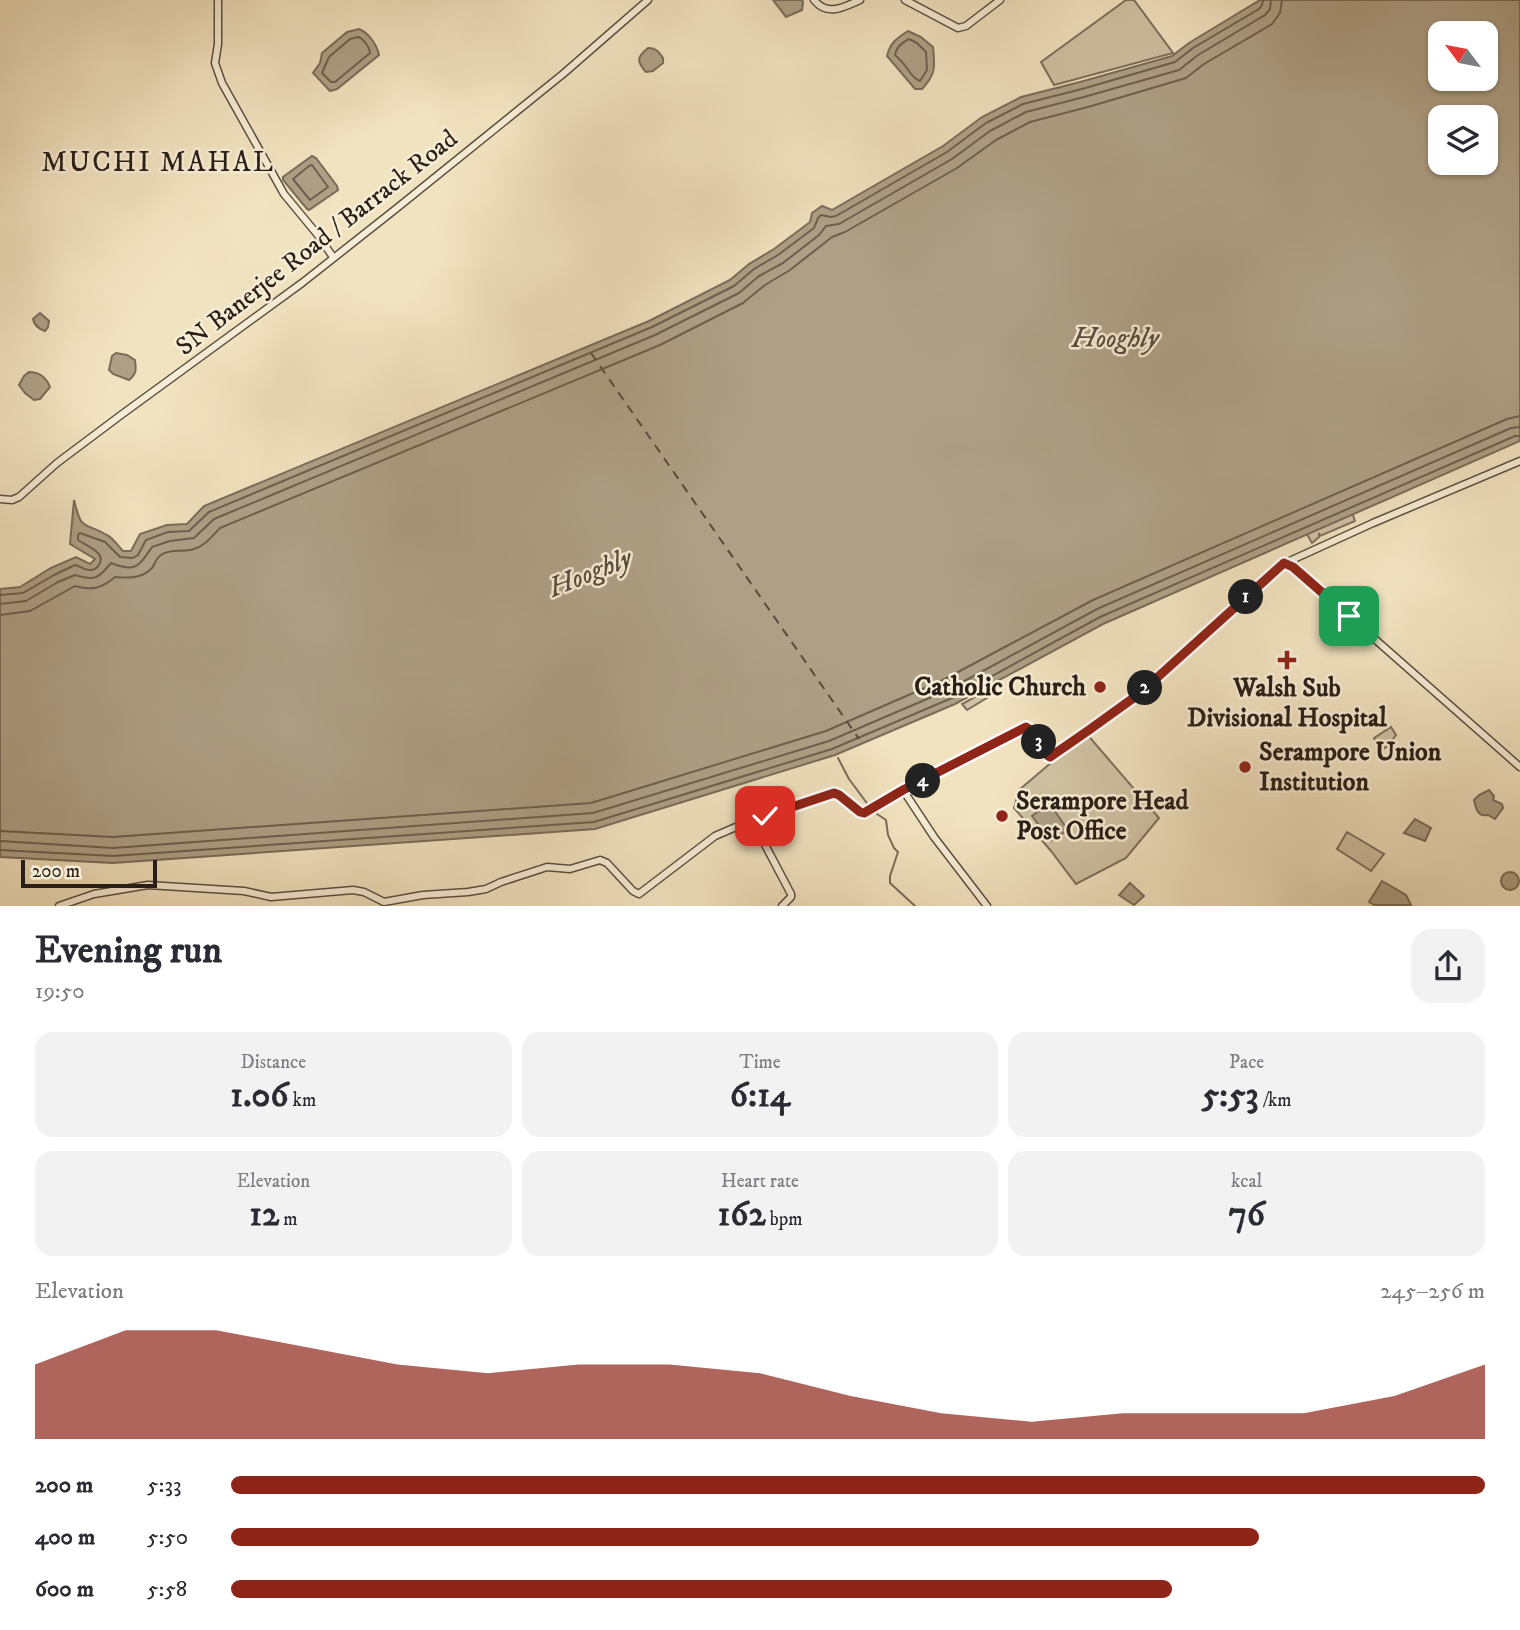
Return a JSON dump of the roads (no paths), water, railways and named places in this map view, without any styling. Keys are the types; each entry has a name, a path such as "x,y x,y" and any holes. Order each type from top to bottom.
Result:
{"street":[{"path":"218,0 215,63 222,83 284,194 334,257"},
{"name":"SN Banerjee Road / Barrack Road","path":"0,499 12,500 19,497 57,463 298,286 563,74 648,0"},
{"path":"814,0 822,7 833,10 860,0"},
{"path":"905,0 958,28 967,26 1000,0"},
{"path":"60,905 94,894 148,885 244,891 271,897 353,890 364,892 384,902 423,895 481,890 547,867 570,869 598,860 607,863 632,891 639,894 712,837 752,820 834,793 864,813 1026,727 1049,757 1139,694 1280,566 1373,523 1520,461"},
{"path":"1286,563 1520,767"},
{"path":"903,790 934,837 987,905"},
{"path":"752,820 791,894 782,905"}],"water":[{"path":"773,0 802,0 802,10 786,17"},
{"name":"Hooghly","path":"1260,0 1520,0 1520,441 1103,624 955,704 835,755 595,829 113,863 0,857 0,589 20,587 51,568 76,557 90,564 95,559 70,544 74,500 84,524 109,536 123,551 131,551 140,534 167,525 187,524 204,506 649,321 730,280 810,222 812,213 822,206 832,210 943,146 982,117 1021,97 1172,56"},
{"path":"359,29 372,40 379,55 337,89 330,91 313,73 320,63 322,53 347,32"},
{"path":"908,31 933,47 934,70 922,89 915,89 887,56 895,41"},
{"path":"648,48 658,52 663,63 653,71 646,72 639,59"},
{"path":"312,156 338,190 309,210 283,177"},
{"path":"40,313 49,321 45,331 37,327 33,319"},
{"path":"116,353 135,360 135,371 129,380 109,370 112,356"},
{"path":"29,372 42,376 50,387 40,399 34,400 19,385"},
{"path":"1489,790 1494,796 1493,800 1502,804 1503,808 1495,819 1479,813 1474,800"},
{"path":"1049,803 1068,830 1051,841 1032,816"},
{"path":"1415,819 1431,828 1425,841 1404,833"},
{"path":"1510,872 1516,875 1519,881 1516,887 1510,890 1504,887 1501,881 1504,875"},
{"path":"1382,881 1406,895 1411,905 1374,905 1369,902"},
{"path":"1130,883 1144,896 1134,905 1119,895"}],"waterway":[{"path":"838,758 849,779 869,806"},
{"path":"874,812 886,820 888,835 898,852 890,883 915,906"}],"place":[{"name":"Walsh Sub Divisional Hospital","path":"1287,660"},
{"name":"Catholic Church","path":"1100,687"},
{"name":"Serampore Union Institution","path":"1245,767"},
{"name":"Serampore Head Post Office","path":"1002,816"}],"district":[{"name":"MUCHI MAHAL","path":"158,162"}]}
